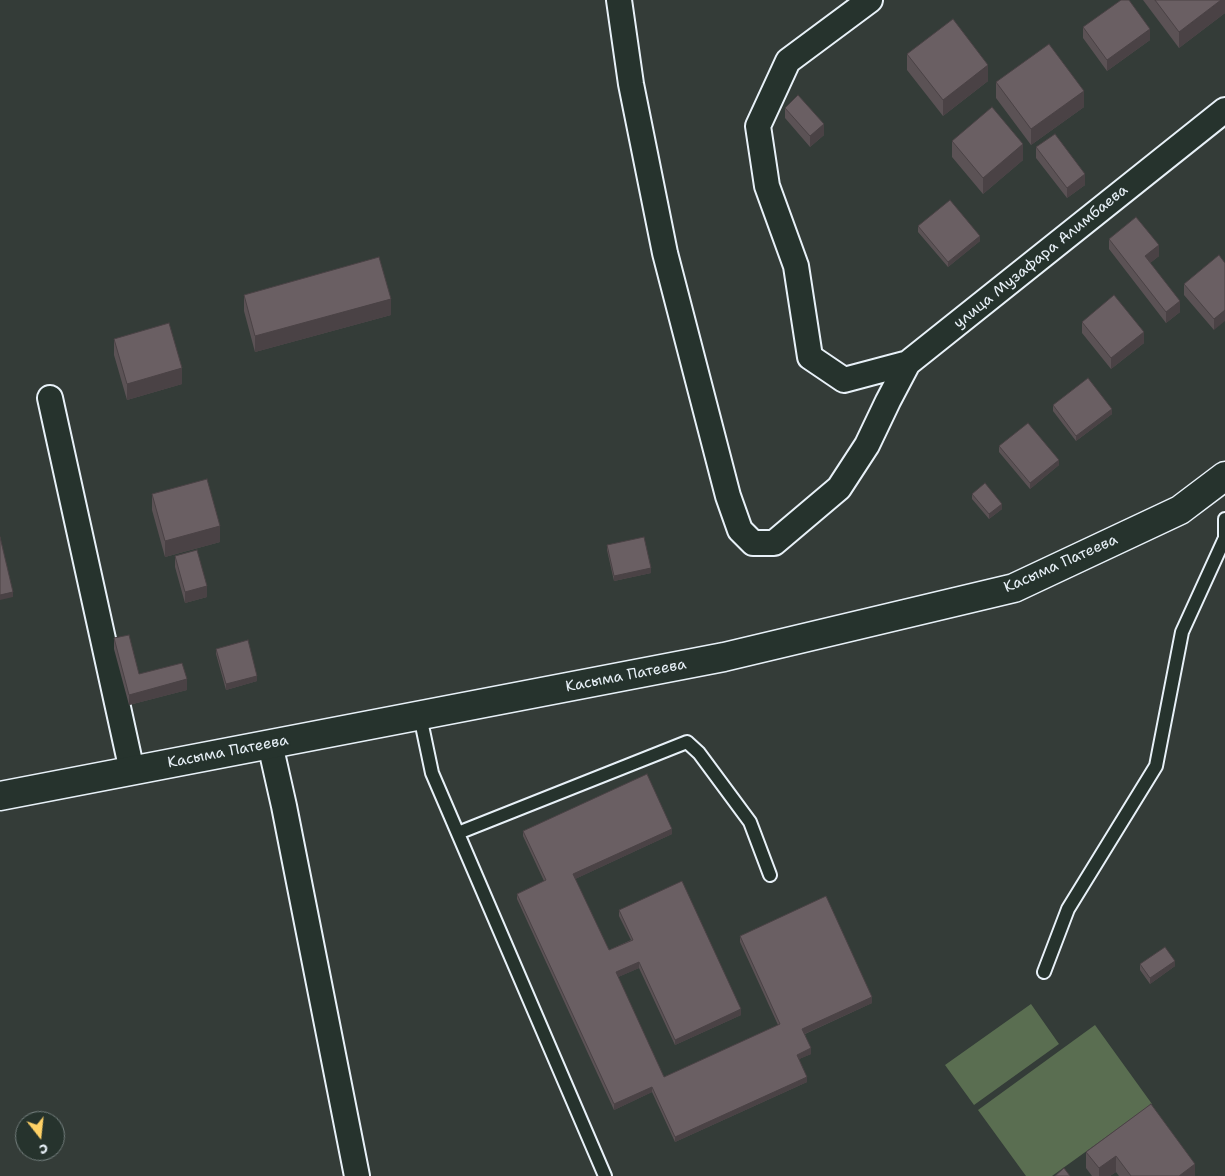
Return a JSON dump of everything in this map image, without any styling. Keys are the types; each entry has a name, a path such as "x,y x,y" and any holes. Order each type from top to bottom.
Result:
{"main road":[{"name":"Касыма Патеева","path":"0,796 724,657 1014,588 1180,510 1225,476"}],"street":[{"path":"619,0 631,84 665,253 728,496 740,530 753,543 774,544 839,488 867,445 908,363"},
{"name":"улица Музафара Алимбаева","path":"870,0 788,61 758,126 767,186 796,266 810,357 844,380 908,363 1225,110"},
{"path":"50,398 132,771"},
{"path":"270,744 357,1176"}],"lane":[{"path":"1044,972 1068,909 1156,766 1182,632 1224,540 1225,520"},
{"path":"420,716 432,774 605,1176"},
{"path":"458,833 687,742 699,753 750,822 770,875"}],"green space":[{"path":"1031,1004 1059,1044 974,1105 945,1065"},
{"path":"1095,1025 1152,1104 1052,1176 1026,1176 978,1110"}],"building":[{"path":"1121,0 1129,0 1150,29 1107,60 1083,27"},
{"path":"1155,0 1221,0 1179,32"},
{"path":"953,19 988,65 943,100 907,54"},
{"path":"1049,44 1084,91 1031,129 996,82"},
{"path":"798,95 824,124 810,136 785,108"},
{"path":"992,107 1023,144 983,178 952,141"},
{"path":"1055,134 1085,174 1067,188 1036,147"},
{"path":"950,200 980,236 948,262 918,226"},
{"path":"1136,217 1159,245 1145,256 1180,301 1166,312 1109,239"},
{"path":"1219,255 1225,263 1225,310 1214,319 1184,284"},
{"path":"379,257 391,299 255,336 244,295"},
{"path":"1114,295 1144,332 1111,358 1082,322"},
{"path":"169,323 182,368 127,384 114,339"},
{"path":"1088,378 1112,409 1076,436 1053,405"},
{"path":"1028,423 1059,460 1030,483 999,446"},
{"path":"207,479 220,526 165,541 152,494"},
{"path":"985,483 1002,504 989,514 972,494"},
{"path":"0,537 13,592 0,595"},
{"path":"644,537 651,568 614,576 607,545"},
{"path":"197,550 207,586 185,592 175,556"},
{"path":"129,635 139,674 182,663 187,679 129,695 114,638"},
{"path":"248,640 257,676 226,684 216,649"},
{"path":"647,774 672,829 573,874 609,950 633,940 619,910 682,881 741,1009 675,1040 639,962 616,972 664,1077 780,1024 740,936 826,896 872,997 802,1029 811,1048 797,1055 807,1077 675,1137 652,1087 614,1104 517,894 546,880 523,831"},
{"path":"1165,947 1175,961 1150,978 1140,964"},
{"path":"1151,1104 1195,1164 1179,1176 1131,1176 1116,1156 1099,1168 1086,1152"},
{"path":"1064,1168 1070,1176 1055,1176"}]}
